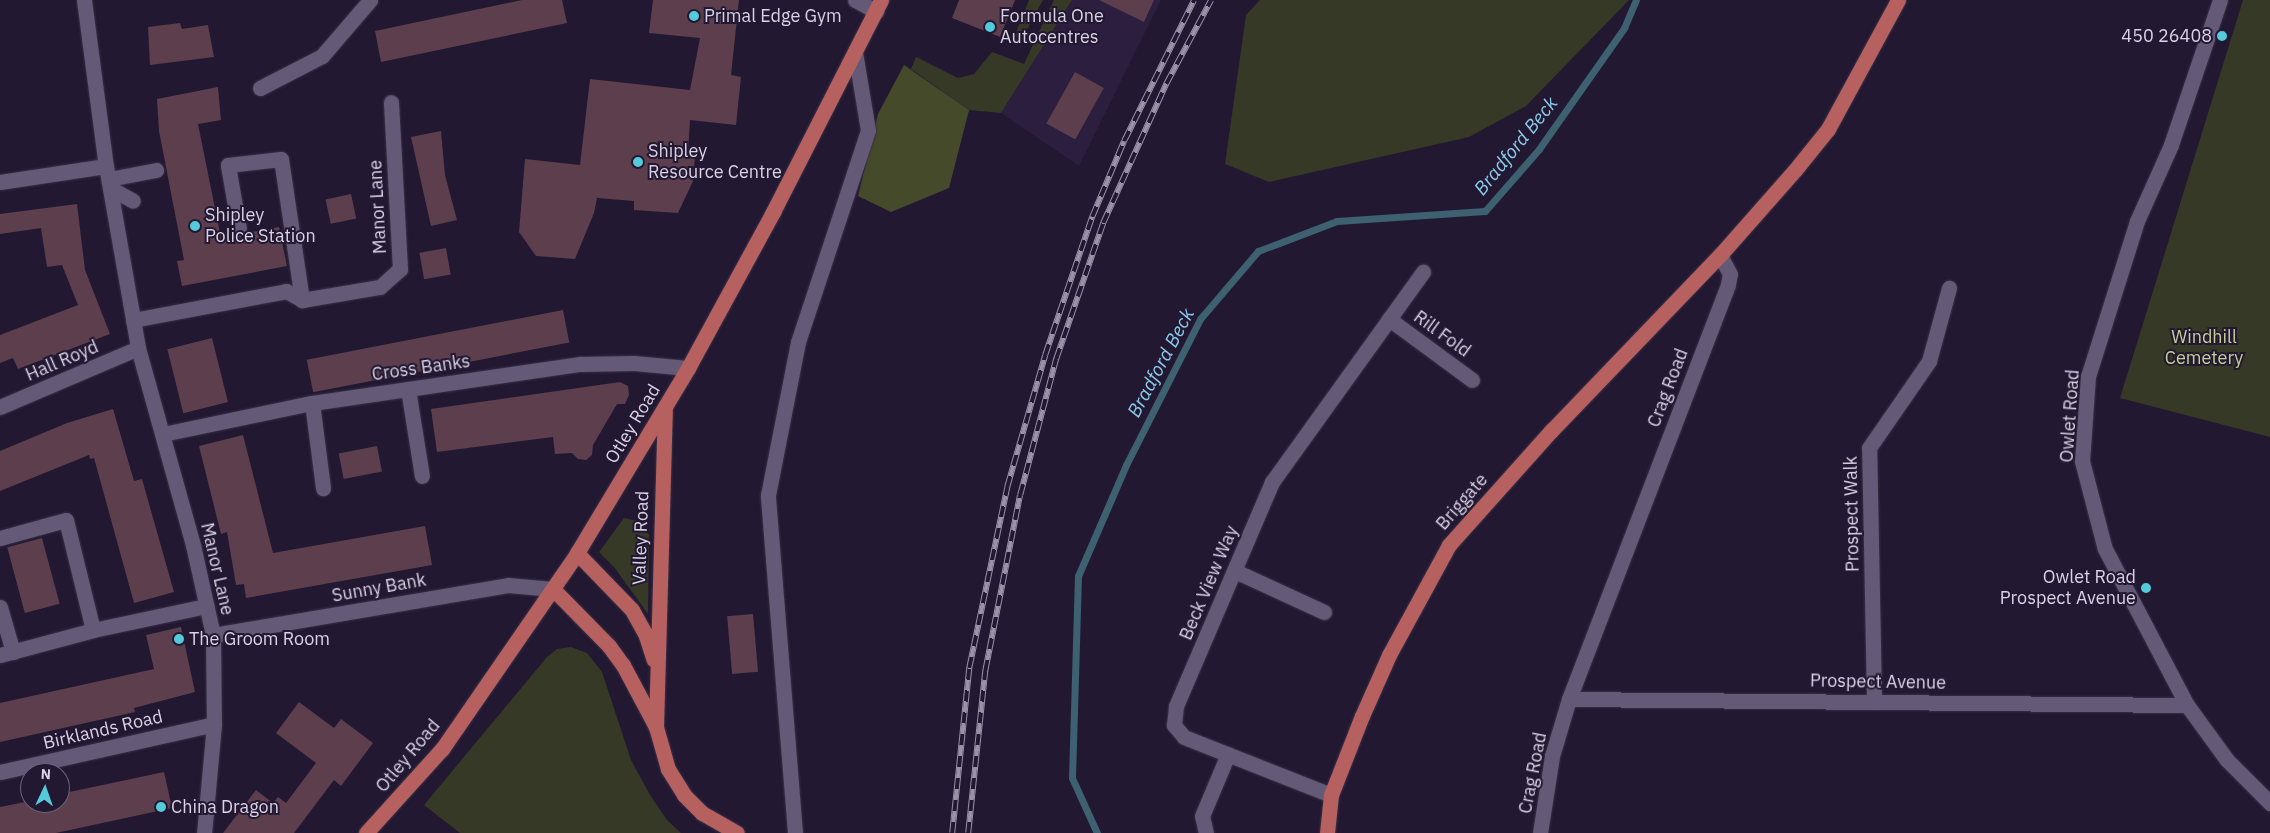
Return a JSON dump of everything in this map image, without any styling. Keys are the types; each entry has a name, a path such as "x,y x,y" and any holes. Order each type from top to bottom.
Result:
{"main road":[{"path":"1720,255 1828,130 1898,0"},
{"name":"Otley Road","path":"366,833 442,749 577,553 688,368 878,5"},
{"name":"Briggate","path":"1327,833 1331,795 1388,655 1449,545 1546,436 1720,255"},
{"name":"Valley Road","path":"656,728 665,408"},
{"name":"Valley Road","path":"577,553 632,610 645,633 657,670"},
{"name":"Valley Road","path":"553,589 609,646 656,728 668,769 684,795 702,812 737,833"}],"street":[{"name":"Manor Lane","path":"84,0 108,178 138,348 163,434 213,635 214,724 204,833"},
{"path":"260,88 322,56 370,0"},
{"path":"855,0 878,5"},
{"name":"Owlet Road","path":"2220,0 2171,146 2137,221 2088,376 2082,462 2106,549 2187,705 2227,760 2270,803"},
{"path":"795,833 768,495 798,342 868,130 855,52"},
{"name":"Manor Lane","path":"133,320 286,292 302,300 380,287 400,269 391,102"},
{"path":"238,229 228,165 281,159 302,300"},
{"path":"0,182 108,178 156,170"},
{"path":"108,178 133,201"},
{"name":"Crag Road","path":"1540,833 1552,756 1569,699 1728,284 1730,274 1720,255"},
{"name":"Beck View Way","path":"1331,795 1184,737 1174,725 1176,706 1272,482 1424,272"},
{"name":"Prospect Walk","path":"1874,700 1869,448 1929,361 1949,288"},
{"name":"Rill Fold","path":"1389,318 1472,380"},
{"name":"Hall Royd","path":"0,407 138,348"},
{"name":"Cross Banks","path":"163,434 312,404 580,364 634,363 688,368"},
{"path":"408,389 422,476"},
{"path":"312,404 322,488"},
{"path":"0,538 66,520 93,630"},
{"path":"1235,571 1324,612"},
{"name":"Sunny Bank","path":"213,635 508,585 553,589"},
{"path":"0,607 6,653 93,630 206,606"},
{"name":"Prospect Avenue","path":"1569,699 1874,700 2187,705"},
{"name":"Birklands Road","path":"0,772 214,724"},
{"path":"1206,833 1202,816 1228,754"}],"shaded area":[{"path":"1072,0 1161,0 1079,166 1001,113"}],"green space":[{"path":"1029,0 1043,0 1020,43 1013,40"},
{"path":"1054,0 1072,0 1001,113 969,110 911,69 916,57 958,78 974,74 992,52 1024,64"},
{"path":"1260,0 1629,0 1526,106 1469,137 1269,182 1225,164 1246,15"},
{"name":"Windhill Cemetery","path":"2243,0 2270,0 2270,437 2120,398"},
{"path":"904,65 969,110 949,188 891,212 858,196 878,114"},
{"path":"624,518 638,521 649,535 648,614 614,567 599,552"},
{"path":"571,647 587,653 602,672 631,760 650,795 667,820 681,833 460,833 424,805 547,657 557,649"}],"building":[{"path":"522,0 562,0 567,23 381,62 375,31"},
{"name":"Shipley Resource Centre","path":"653,0 739,0 731,75 741,77 736,125 690,120 688,154 695,156 693,181 678,213 634,210 634,201 597,198 594,213 575,259 536,256 519,232 525,159 580,165 590,79 690,90 700,38 649,33"},
{"name":"Formula One Autocentres","path":"959,0 1015,0 1000,37 952,18"},
{"path":"1099,0 1154,0 1144,22"},
{"path":"180,23 182,29 208,25 214,57 150,65 148,27"},
{"path":"1075,72 1104,88 1075,140 1046,124"},
{"path":"218,87 221,120 198,124 221,238 241,238 247,233 279,227 287,266 182,286 177,261 184,260 159,131 157,99"},
{"path":"441,131 445,175 457,220 431,226 411,137"},
{"path":"351,194 356,218 331,224 326,199"},
{"path":"77,204 85,270 110,334 18,369 13,358 0,363 0,335 78,305 62,265 47,267 41,228 0,234 0,214"},
{"path":"446,248 451,275 424,279 419,253"},
{"path":"563,310 569,342 313,392 307,360"},
{"path":"212,338 228,402 183,413 167,349"},
{"path":"620,382 628,386 629,395 625,404 617,404 593,445 592,455 586,460 578,459 572,453 555,454 553,437 437,452 431,409"},
{"path":"113,409 134,481 142,479 174,592 134,603 94,458 90,459 89,455 0,491 0,451 67,423"},
{"path":"243,435 273,553 425,526 432,565 246,598 244,584 236,585 227,532 221,534 199,446"},
{"path":"377,446 382,472 344,479 339,453"},
{"path":"42,538 60,604 25,613 7,547"},
{"path":"753,614 758,672 732,674 727,616"},
{"path":"181,627 195,692 134,708 135,712 0,742 0,703 154,669 146,635"},
{"path":"299,702 334,728 341,719 373,743 341,786 334,780 294,833 223,833 256,790 273,803 278,797 286,803 316,763 276,733"},
{"path":"164,772 172,808 56,833 0,833 0,807 20,803 20,813 70,813 70,792"}],"waterway":[{"name":"Bradford Beck","path":"1097,833 1072,778 1078,576 1126,465 1200,319 1258,251 1337,221 1485,211 1539,149 1624,28 1636,0"}],"railway":[{"path":"952,833 969,668 1007,487 1045,355 1092,217 1124,141 1194,0"},
{"path":"968,833 985,671 1020,495 1056,359 1103,223 1166,84 1211,0"}],"place":[{"name":"Primal Edge Gym","path":"694,16"},
{"name":"Formula One Autocentres","path":"990,27"},
{"name":"450 26408","path":"2222,36"},
{"name":"Shipley Resource Centre","path":"638,162"},
{"name":"Shipley Police Station","path":"195,226"},
{"name":"Owlet Road Prospect Avenue","path":"2146,588"},
{"name":"The Groom Room","path":"179,639"},
{"name":"China Dragon","path":"161,807"}]}
